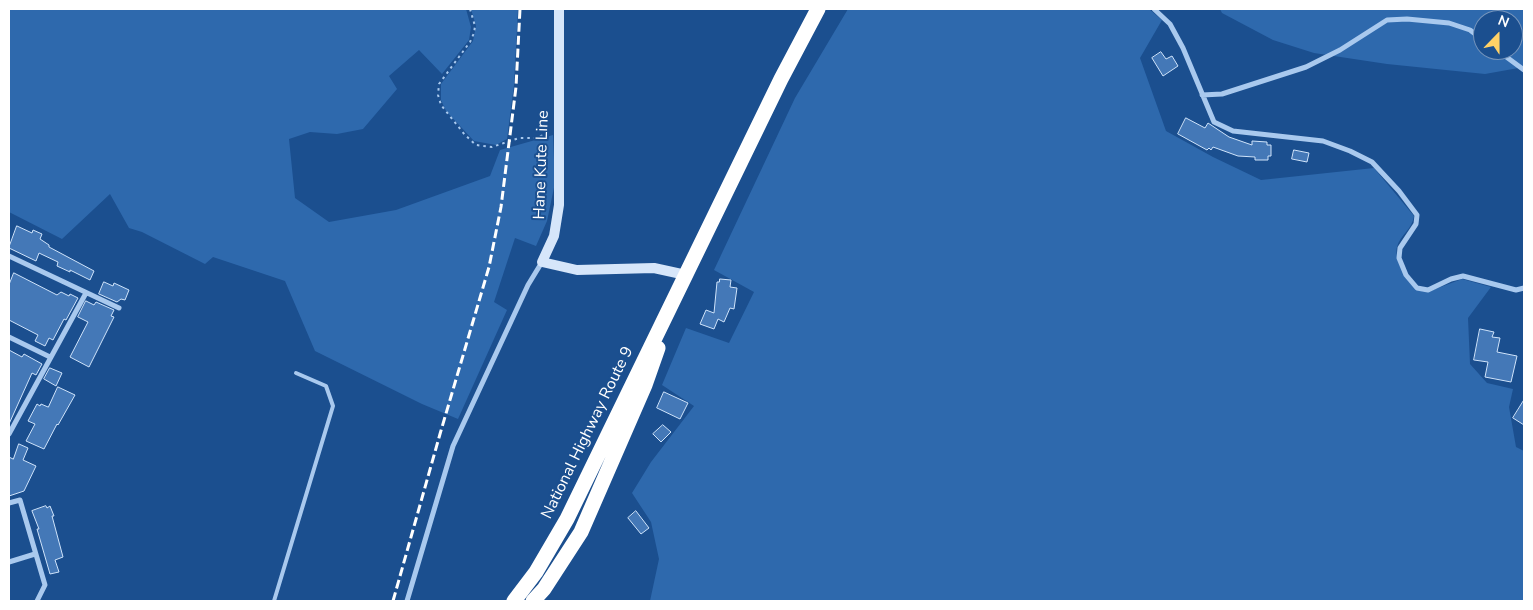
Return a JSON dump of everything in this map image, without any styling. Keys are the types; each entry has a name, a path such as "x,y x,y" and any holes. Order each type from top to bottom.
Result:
{"highway":[{"name":"National Highway Route 9","path":"514,601 536,572 567,519 781,79 818,9"},
{"name":"National Highway Route 9","path":"533,601 544,589 581,532 644,385 686,275"}],"main road":[{"name":"Hane Kute Line","path":"542,262 554,236 559,205 560,9"},
{"path":"542,262 576,270 654,268 686,275"}],"street":[{"path":"1154,9 1170,24 1183,48 1214,122 1233,131 1323,141 1372,162 1399,191 1417,215 1416,224 1400,248 1399,258 1406,275 1417,288 1428,290 1451,278 1463,276 1516,290 1524,288"},
{"path":"1202,95 1222,94 1306,66 1340,50 1387,20 1407,19 1449,23 1473,32"},
{"path":"1510,60 1524,70"},
{"path":"9,256 119,308"},
{"path":"407,601 453,446 528,285 542,262"},
{"path":"9,434 86,293"},
{"path":"9,337 50,357"},
{"path":"9,420 15,423"},
{"path":"9,503 20,500 44,585 37,601"},
{"path":"9,562 35,554"}],"lane":[{"path":"274,601 333,406 326,386 296,373"}],"path":[{"path":"470,9 475,26 474,33 470,42 439,84 438,95 441,105 446,112 476,145 492,147 519,138 536,138 559,129"}],"shaded area":[{"path":"9,9 466,9 471,27 469,40 442,74 419,50 389,76 397,89 363,129 337,134 310,132 289,139 295,198 329,222 396,210 490,176 500,150 553,135 555,183 547,221 536,246 515,238 494,302 507,310 458,419 422,404 315,351 285,281 213,257 205,264 142,232 129,228 110,194 62,239 9,212"},
{"path":"471,9 518,9 514,85 507,139 496,145 474,141 446,111 441,100 441,84 473,41 476,26"},
{"path":"848,9 1149,9 1162,20 1140,58 1166,131 1213,157 1261,180 1374,168 1414,216 1396,251 1405,277 1411,284 1430,291 1462,279 1491,287 1468,318 1470,364 1487,383 1513,389 1509,407 1516,447 1524,451 1524,601 650,601 659,559 651,522 632,493 651,462 694,406 662,385 686,328 729,343 754,292 714,270 795,98"},
{"path":"1220,9 1524,9 1524,67 1485,74 1387,64 1314,53 1273,40 1222,13"}],"building":[{"path":"1161,52 1166,59 1172,56 1178,66 1163,76 1152,58"},
{"path":"1186,118 1205,128 1208,123 1229,137 1252,145 1252,141 1267,142 1267,145 1271,145 1271,156 1268,156 1268,160 1255,160 1255,157 1238,156 1213,147 1211,150 1209,148 1207,150 1178,134"},
{"path":"1294,150 1309,153 1307,162 1292,159"},
{"path":"17,226 32,233 33,230 42,234 40,239 49,247 94,271 90,280 57,266 58,262 39,253 36,261 9,248"},
{"path":"14,273 57,295 61,292 78,298 53,340 49,338 45,346 35,341 38,335 9,320 9,285"},
{"path":"720,279 731,280 730,287 737,288 734,309 730,308 724,322 718,319 714,329 700,324 706,310 714,313 717,282"},
{"path":"104,282 113,286 114,283 129,290 125,300 121,299 117,302 99,294"},
{"path":"86,301 94,305 96,302 114,310 111,316 114,317 89,367 70,357 88,322 78,317"},
{"path":"1480,329 1494,332 1492,337 1500,338 1497,352 1517,356 1511,382 1485,377 1488,362 1474,360"},
{"path":"9,350 22,357 24,354 42,364 36,375 32,373 9,424"},
{"path":"50,368 62,373 56,386 44,379"},
{"path":"58,387 75,395 44,449 26,441 35,424 28,421 37,404 48,407"},
{"path":"664,392 688,403 680,419 657,408"},
{"path":"1524,400 1524,425 1513,418"},
{"path":"663,425 671,432 661,442 653,434"},
{"path":"19,444 28,448 23,460 36,466 24,491 9,496 9,457 13,459"},
{"path":"46,506 47,508 50,506 54,516 52,516 63,557 55,560 59,572 50,574 37,529 39,529 32,511"},
{"path":"636,511 649,528 641,534 628,518"}],"railway":[{"path":"393,601 489,267 501,207 516,87 520,9"}]}
